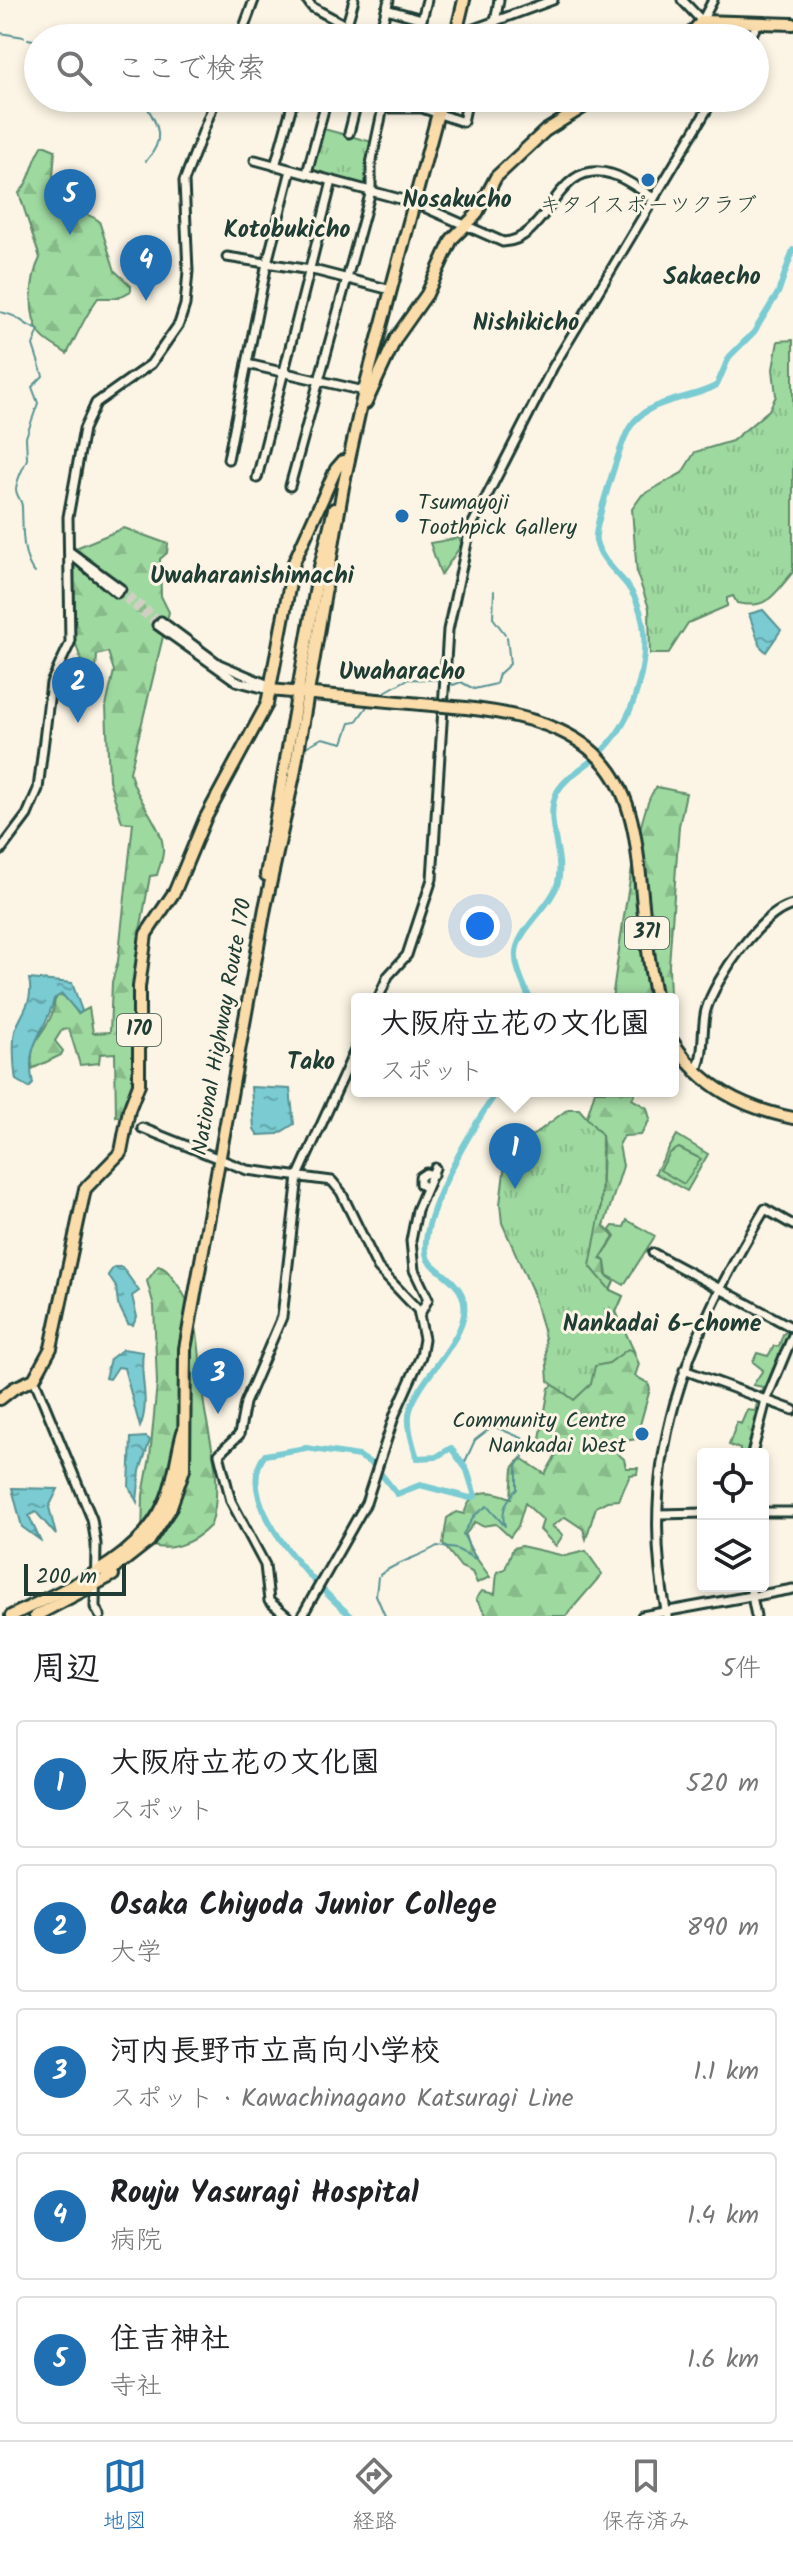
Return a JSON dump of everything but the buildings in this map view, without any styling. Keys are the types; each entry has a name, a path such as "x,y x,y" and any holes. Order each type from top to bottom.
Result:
{"highway":[{"path":"460,24 466,0"},
{"path":"699,24 702,21 793,24"},
{"name":"National Highway Route 170","path":"360,409 393,343 429,291 452,239 480,210 496,177 571,112"},
{"name":"National Highway Route 170","path":"11,1616 102,1572 141,1544 167,1507 181,1468 185,1430 181,1349 302,693 362,391 436,113"},
{"path":"375,340 393,343"},
{"name":"National Highway Route 170","path":"34,1379 52,1343 85,1189 121,1152 129,1110 139,1084 139,987 146,934 175,891 205,819 262,716 271,688 294,562 336,469 346,461 362,391"},
{"name":"371","path":"271,688 519,715 558,729 590,751 620,788 634,821 655,993"},
{"path":"377,700 382,696 519,715"},
{"path":"679,1050 695,1072 731,1099 755,1109 793,1118"},
{"path":"755,1109 793,1118"},
{"path":"0,1399 34,1379"},
{"path":"28,1616 136,1559 169,1521 188,1470 191,1451 185,1430"},
{"path":"21,1616 89,1584"},
{"path":"35,1616 89,1584"}],"street":[{"path":"245,24 254,0"},
{"path":"307,0 312,7 342,24"},
{"path":"348,24 354,0"},
{"path":"382,24 389,0"},
{"path":"421,24 427,0"},
{"path":"493,23 499,0"},
{"path":"682,0 702,21 713,0"},
{"path":"493,23 548,1"},
{"path":"386,9 422,19"},
{"path":"0,851 27,815 42,776 51,683 70,643 68,517 90,413 104,395 151,364 179,324 188,271 184,181 211,112"},
{"path":"275,166 290,112"},
{"path":"307,173 323,112"},
{"path":"349,133 354,112"},
{"path":"290,486 371,191 371,164 382,112"},
{"path":"436,113 463,122 465,112"},
{"path":"381,993 388,976 407,955 432,879 450,614 470,529 553,367 706,112"},
{"path":"255,160 412,202 496,240 517,240 531,230 563,188 591,173 613,174 654,198"},
{"path":"228,459 267,263 291,170"},
{"path":"257,478 286,373 308,270 332,181"},
{"path":"227,257 308,270 388,290"},
{"path":"247,364 362,391"},
{"path":"69,551 119,591"},
{"path":"159,623 219,664 271,688"},
{"path":"695,1072 711,996 729,963 769,921 793,905"},
{"path":"287,1616 269,1601 265,1565 231,1501 219,1454 239,1435 245,1403 282,1317 298,1176 351,1059"},
{"path":"142,1128 258,1173 328,1180 338,1187 378,1268 420,1314 424,1331 423,1347 399,1400 366,1503 302,1616"},
{"path":"420,1314 428,1299 414,1270 411,1241 417,1210 426,1188 420,1184 420,1177 434,1172"},
{"path":"666,1614 659,1514 665,1441 684,1370 719,1288 765,1209 793,1225"},
{"path":"653,1253 793,1328"},
{"path":"755,1448 767,1401 793,1335"},
{"path":"767,1401 793,1343"},
{"path":"684,1370 793,1410"},
{"path":"34,1379 90,1511 102,1572 89,1584 100,1616"},
{"path":"769,1512 793,1512"},
{"path":"659,1514 697,1513"},
{"path":"642,1616 793,1589"},
{"path":"753,1592 757,1616"}],"green space":[{"path":"320,128 372,142 367,186 310,169"},
{"path":"43,145 55,150 51,205 99,221 115,271 131,286 131,291 118,298 98,298 67,354 41,335 32,308 32,286 40,258 19,193"},
{"path":"793,340 793,572 764,602 748,605 737,603 733,596 727,598 727,606 688,623 668,654 650,654 649,608 637,574 632,509 642,495 682,473 695,452 732,441 769,410 776,396 773,369 778,341"},
{"path":"124,528 168,544 167,553 160,559 161,596 169,612 130,772 137,792 159,831 163,852 157,875 150,876 137,948 140,957 138,1078 125,1114 116,1117 115,1053 100,1054 99,1063 80,1065 69,1029 62,1030 55,1041 63,1051 61,1055 32,1069 32,1059 35,1044 48,1022 58,995 68,997 78,1014 89,1008 93,1033 110,1032 112,982 118,961 133,823 122,822 109,780 106,706 114,671 108,652 97,655 96,670 81,660 73,635 71,550"},
{"path":"459,538 462,544 441,575 430,543"},
{"path":"657,787 686,793 679,826 670,993 613,993 635,851 650,799"},
{"path":"593,1097 633,1097 647,1108 650,1119 641,1135 624,1136 619,1145 623,1166 604,1226 614,1237 600,1259 605,1261 606,1275 614,1281 610,1290 623,1296 616,1312 639,1364 635,1376 648,1383 650,1389 636,1439 607,1444 624,1459 626,1468 638,1468 637,1474 630,1475 619,1500 607,1501 596,1507 586,1539 583,1529 565,1517 552,1526 563,1535 556,1546 540,1530 543,1520 525,1503 518,1526 510,1537 496,1524 482,1526 475,1522 465,1535 469,1548 490,1577 477,1583 472,1572 461,1567 443,1544 447,1518 456,1512 464,1514 472,1499 482,1493 511,1498 513,1468 521,1458 545,1474 556,1455 539,1444 549,1388 568,1375 597,1275 590,1266 589,1256 601,1208 603,1144 602,1135 586,1120"},
{"path":"568,1109 579,1109 602,1135 601,1208 590,1266 610,1290 623,1296 616,1312 634,1351 628,1349 609,1363 595,1366 591,1384 574,1400 548,1381 545,1338 532,1290 502,1223 500,1204 507,1148 535,1134"},
{"path":"677,1135 708,1154 687,1191 655,1173"},
{"path":"679,1148 701,1159 684,1184 660,1170 670,1153"},
{"path":"627,1220 655,1236 624,1285 607,1275 605,1261 601,1258 615,1237 610,1230 613,1226 624,1227"},
{"path":"158,1266 164,1268 175,1281 192,1312 199,1344 216,1481 211,1525 187,1542 169,1547 151,1545 142,1540 143,1495 157,1383 154,1306 147,1281"},
{"path":"790,1329 793,1331 784,1343 764,1396 760,1396 763,1387 753,1385 763,1370 753,1362 757,1353 768,1356"},
{"path":"758,1400 762,1404 752,1448 729,1445 737,1422 741,1424 747,1410 755,1411"},
{"path":"521,1546 565,1556 586,1551 602,1574 566,1616 487,1616 476,1599 482,1591 495,1594 497,1572 505,1569 513,1548"}],"water":[{"path":"763,610 781,630 766,652 760,646 749,614"},
{"path":"29,979 72,983 82,1011 79,1014 62,994 54,999 34,1047 31,1058 33,1084 29,1088 16,1080 14,1046 16,1028 29,999"},
{"path":"251,1087 290,1089 294,1124 278,1134 258,1135 254,1129"},
{"path":"114,1267 122,1267 139,1291 132,1296 137,1317 133,1325 128,1324 118,1304 116,1287 108,1275"},
{"path":"123,1349 143,1352 145,1408 140,1427 124,1368 118,1367 110,1379 105,1378 110,1359"},
{"path":"146,1437 150,1440 140,1471 137,1502 129,1487 131,1438"},
{"path":"12,1488 58,1489 49,1507 56,1535 36,1512 29,1516 40,1540 22,1527"}],"waterway":[{"path":"0,33 24,37"},
{"path":"146,161 157,144 158,136 150,112"},
{"path":"528,993 518,970 516,950 524,932 552,896 558,882 553,803 565,781 604,749 622,726 634,700 643,663 644,636 640,610 627,585 601,554 596,541 602,507 622,445 632,424 642,414 666,402 717,385 729,357 754,332 778,293 793,250"},
{"path":"0,312 37,329"},
{"path":"27,458 26,437 38,403 32,387 43,376 33,345 39,330"},
{"path":"27,459 16,489 22,505 25,551 35,573"},
{"path":"494,591 493,618 505,634"},
{"path":"448,680 453,685 461,682 474,689 496,684 499,674 510,664 507,637"},
{"path":"383,693 408,679 441,680"},
{"path":"304,748 322,738 343,743 350,723 356,722 368,705"},
{"path":"351,1616 300,1565 282,1542 259,1495 257,1474 265,1455 306,1448 359,1456 374,1465 397,1494 420,1485 470,1498 475,1496 467,1470 451,1448 436,1457 417,1458 409,1416 416,1397 455,1338 462,1324 464,1309 459,1290 428,1260 426,1244 430,1224 462,1148 494,1097"},
{"path":"464,1464 475,1440 493,1426 524,1439 522,1447"},
{"path":"380,1575 437,1546 456,1549 476,1559 463,1534 475,1515 487,1506 505,1526 507,1501 517,1489 517,1466 523,1457 521,1450"},
{"path":"378,1577 376,1595 385,1616"}],"tunnel":[{"path":"121,589 161,621"},
{"path":"117,593 155,623"}],"place":[{"name":"キタイスポーツクラブ","path":"648,180"},
{"name":"住吉神社","path":"70,235"},
{"name":"Rouju Yasuragi Hospital","path":"146,301"},
{"name":"Tsumayoji Toothpick Gallery","path":"402,516"},
{"name":"Osaka Chiyoda Junior College","path":"78,723"},
{"name":"大阪府立花の文化園","path":"515,1189"},
{"name":"河内長野市立高向小学校","path":"218,1414"},
{"name":"Community Centre Nankadai West","path":"642,1434"}],"district":[{"name":"Nosakucho","path":"457,200"},
{"name":"Kotobukicho","path":"287,230"},
{"name":"Sakaecho","path":"712,277"},
{"name":"Nishikicho","path":"526,323"},
{"name":"Uwaharanishimachi","path":"252,576"},
{"name":"Uwaharacho","path":"402,672"},
{"name":"Tako","path":"311,1062"},
{"name":"Nankadai 6-chome","path":"662,1324"}]}
